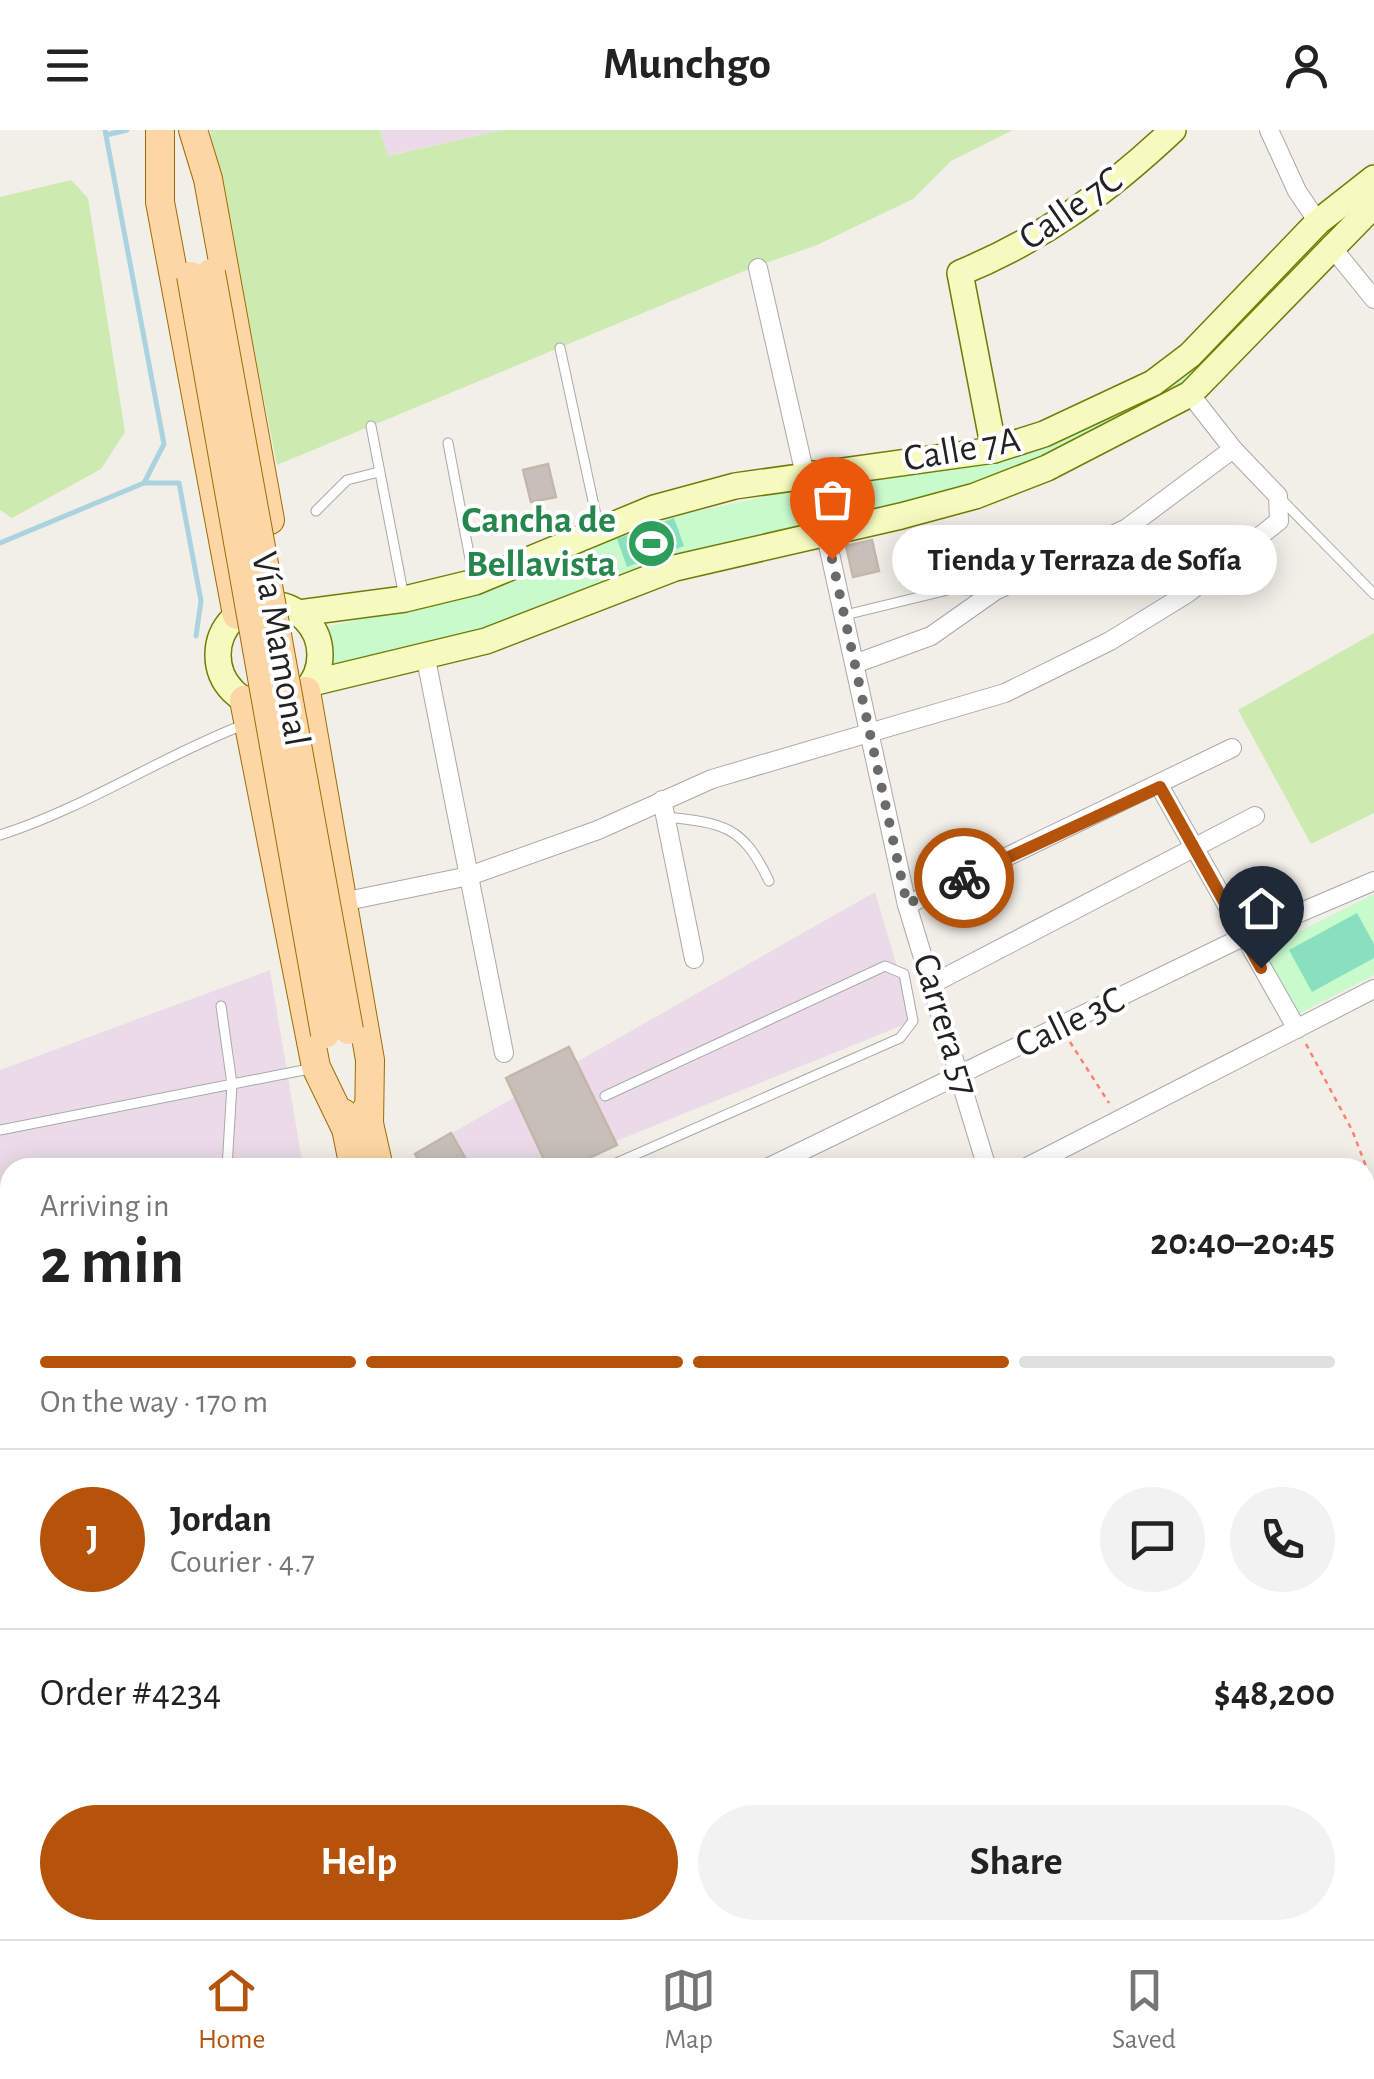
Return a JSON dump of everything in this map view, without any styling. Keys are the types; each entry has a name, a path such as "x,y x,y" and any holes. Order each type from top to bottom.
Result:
{"main road":[{"name":"Vía Mamonal","path":"163,130 201,274 337,1032 358,1127 374,1158"},
{"path":"163,130 160,202 237,615"},
{"name":"Vía Mamonal","path":"190,130 201,274"},
{"path":"190,130 208,179 292,609"},
{"path":"309,687 370,1060 358,1127"},
{"path":"247,711 316,1068 358,1127"},
{"name":"Vía Mamonal","path":"355,1158 358,1127"}],"street":[{"name":"Calle 7C","path":"994,450 960,273 1012,252 1063,222 1172,130"},
{"path":"1268,130 1296,192 1374,299"},
{"name":"Calle 7A","path":"309,687 426,659 542,622 675,568 975,496 1048,468 1190,394 1374,178"},
{"name":"Calle 7A","path":"292,609 405,599 475,582 654,508 735,486 994,450 1086,417 1154,382 1190,355 1324,234 1374,205"},
{"path":"758,268 825,531"},
{"path":"342,902 469,876 554,848 664,808 760,763 1005,693 1110,641 1188,594 1279,521 1278,496 1233,449 1190,394"},
{"path":"857,663 931,636 995,591 1127,528 1233,449"},
{"name":"Carrera 57","path":"825,531 907,904 985,1158"},
{"path":"251,607 292,609 318,638 321,653 309,687 271,706 247,711 224,680 218,653 227,626 251,607"},
{"path":"426,659 504,1053"},
{"path":"907,904 1160,787 1232,748"},
{"path":"1160,787 1297,1029"},
{"path":"664,808 694,959"},
{"path":"934,983 1198,849 1254,816"},
{"name":"Calle 3C","path":"788,1158 1243,937 1374,881"},
{"path":"1044,1158 1374,990"}],"lane":[{"path":"560,348 599,531"},
{"path":"372,426 405,599"},
{"path":"448,444 475,582"},
{"path":"316,510 348,480 379,472"},
{"path":"1278,496 1374,594"},
{"path":"845,616 952,589 995,591"},
{"path":"0,835 36,824 191,745 247,711"},
{"path":"664,808 706,821 752,845 769,881"},
{"path":"605,1096 885,966 904,974 914,1021 900,1038 628,1158"},
{"path":"221,1006 232,1084 228,1158"},
{"path":"0,1130 316,1068"}],"path":[{"path":"1061,1028 1118,1118"},
{"path":"1297,1029 1352,1130 1363,1158"}],"shaded area":[{"path":"380,130 503,130 387,156"},
{"path":"875,892 913,1021 574,1158 415,1158 415,1154"},
{"path":"270,970 301,1158 0,1158 0,1070"}],"green space":[{"path":"210,130 380,130 388,156 503,130 1013,130 951,161 913,199 817,245 744,271 277,465"},
{"path":"71,180 88,198 125,432 101,469 12,518 0,510 0,197"},
{"path":"1374,196 1315,246 1183,388 1003,476 832,523 826,484 997,458 1174,375 1327,222"},
{"path":"796,490 807,530 555,610 323,676 328,654 317,629 480,592 662,519"},
{"name":"Cancha de Bellavista","path":"674,518 684,546 627,567 617,539"},
{"path":"1374,633 1374,813 1311,844 1238,710"},
{"path":"1374,894 1374,975 1296,1015 1263,950"},
{"path":"1357,913 1374,944 1374,958 1312,992 1289,950"}],"building":[{"path":"548,464 556,497 531,502 523,470"},
{"path":"872,540 879,571 853,577 846,546"},
{"path":"569,1047 617,1145 589,1158 543,1158 506,1078"},
{"path":"451,1133 465,1158 417,1158 415,1154"}],"waterway":[{"path":"105,130 164,444 144,483"},
{"path":"106,135 127,130"},
{"path":"0,543 144,483 179,483 201,601 196,636"}],"way so far":[{"path":"832,559 907,904 964,878"}],"place":[{"name":"Cancha de Bellavista","path":"651,543"},
{"name":"Tienda y Terraza de Sofía","path":"832,559"}],"route":[{"path":"964,878 1160,787 1261,968"}]}
